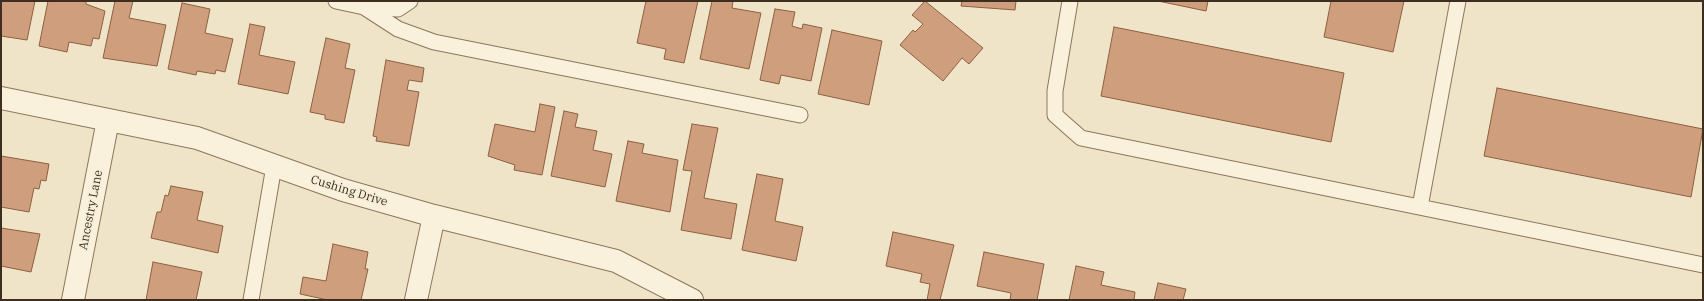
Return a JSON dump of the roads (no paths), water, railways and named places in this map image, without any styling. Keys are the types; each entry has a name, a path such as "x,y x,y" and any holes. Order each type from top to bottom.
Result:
{"street":[{"name":"Cushing Drive","path":"1,98 197,138 343,190 434,216 616,262 692,300"},
{"name":"Ancestry Lane","path":"73,300 108,120"},
{"path":"416,300 434,216"}],"lane":[{"path":"336,1 364,7 398,9 410,1"},
{"path":"1070,1 1055,91 1055,115 1081,138 1703,265"},
{"path":"1420,207 1458,1"},
{"path":"364,7 398,29 434,42 800,115"},
{"path":"251,300 274,166"}]}
